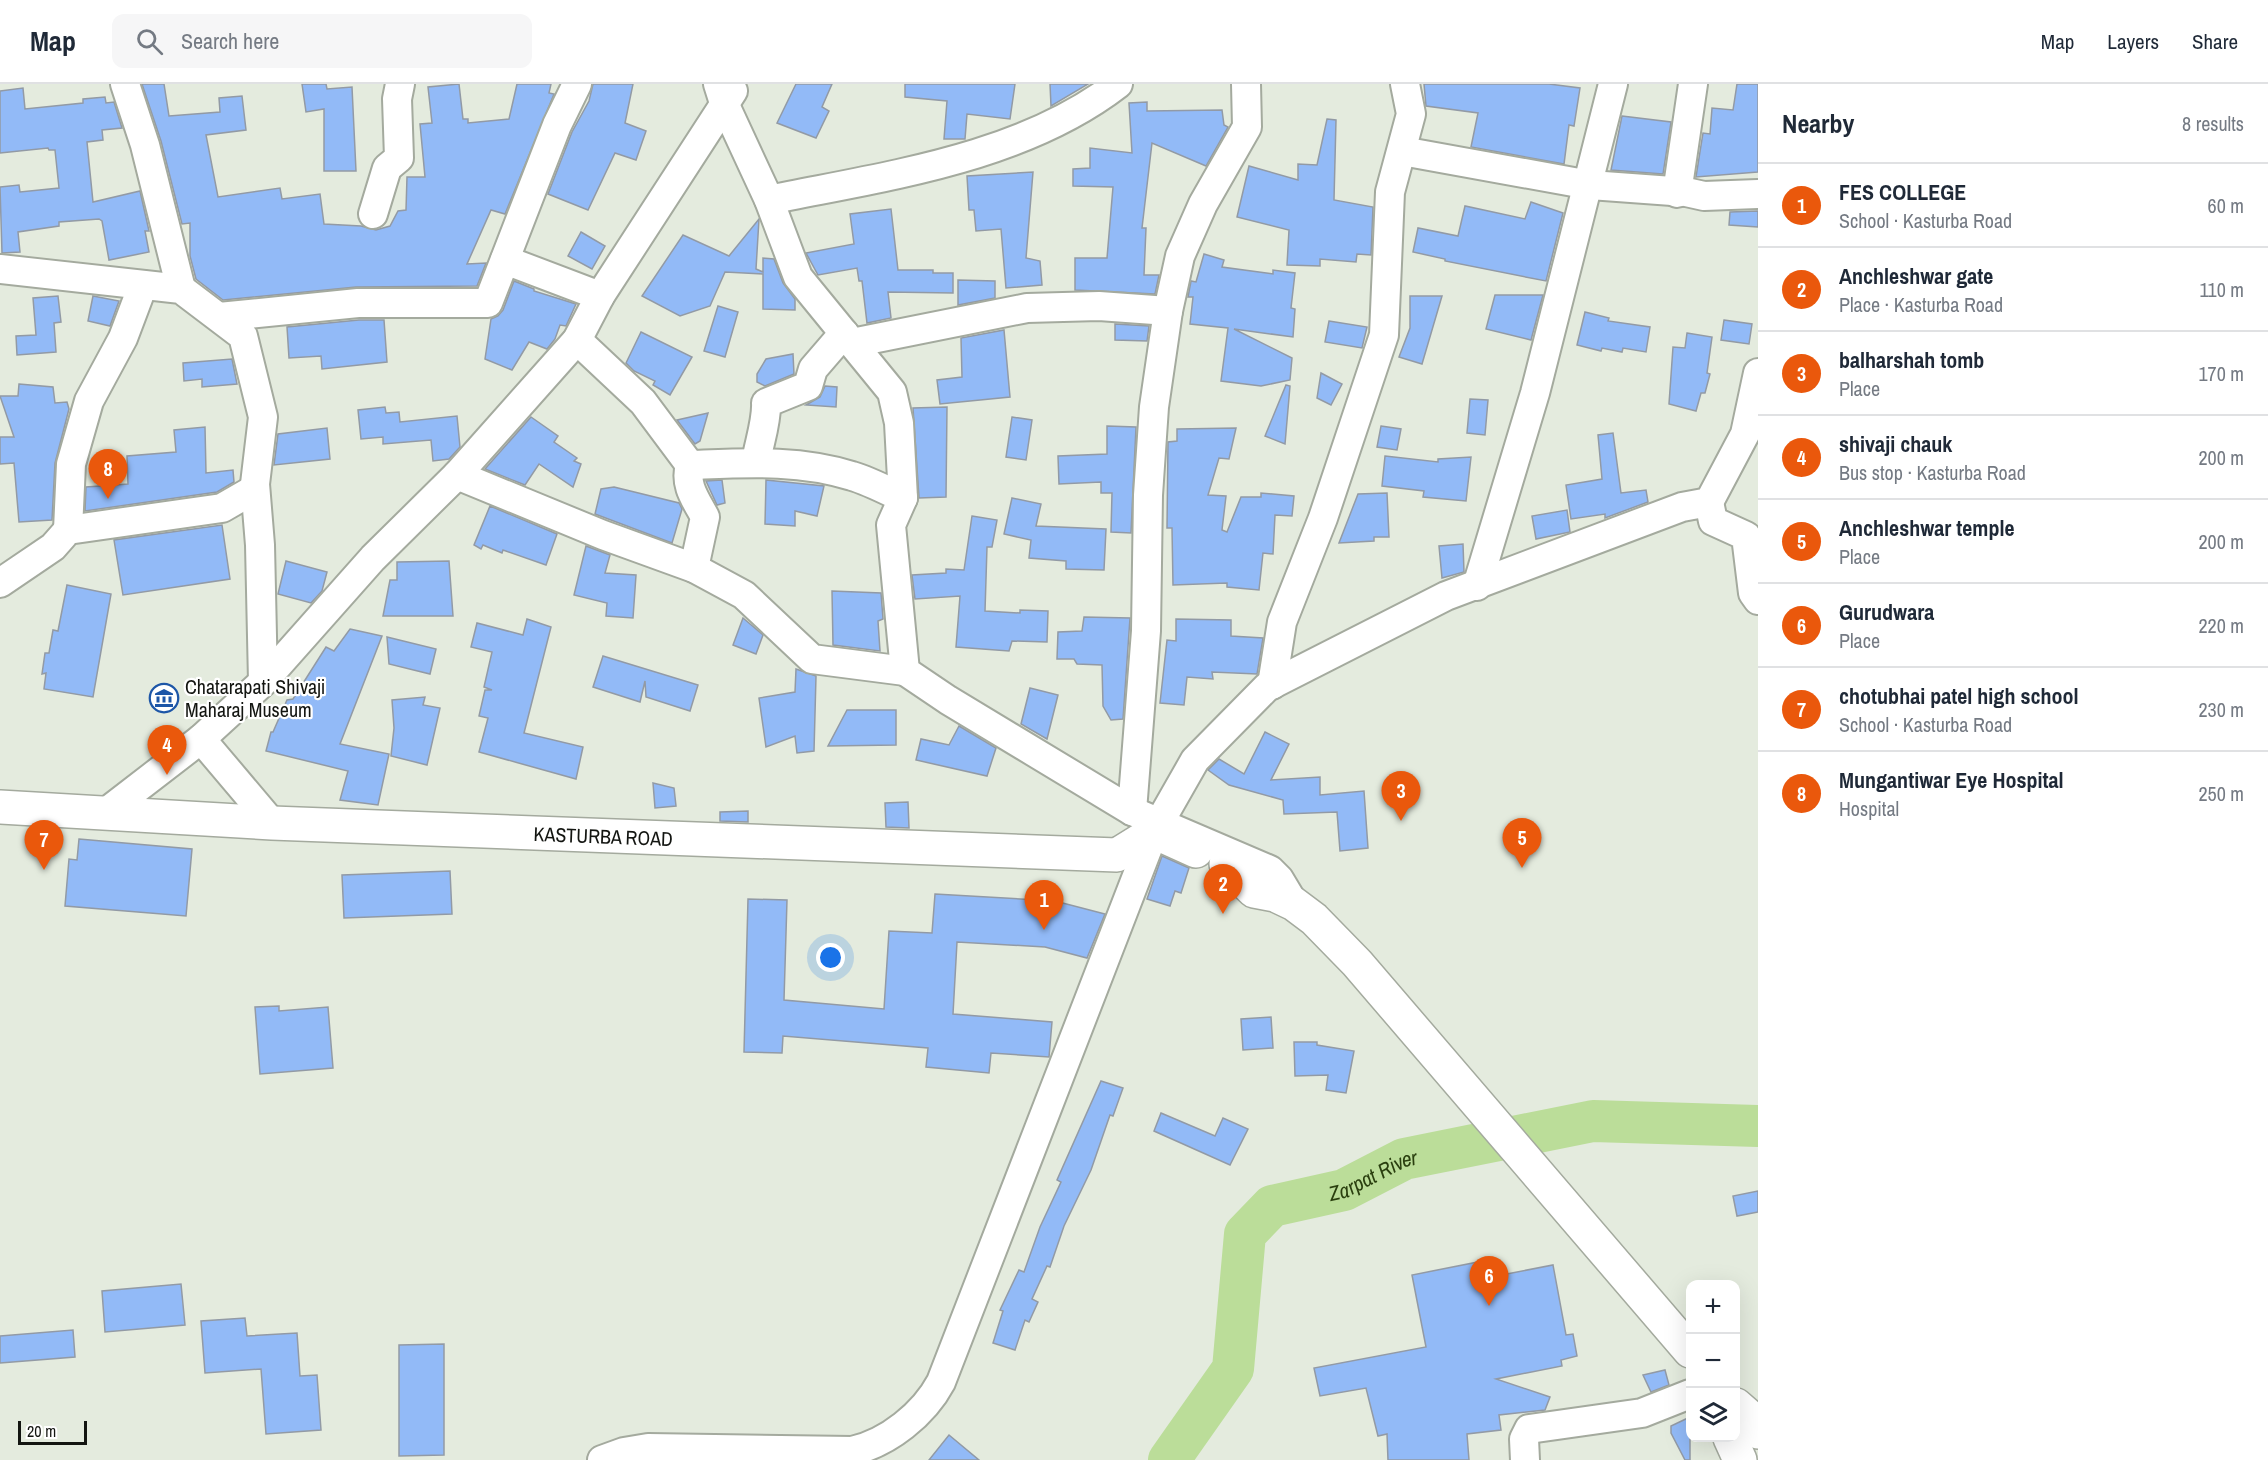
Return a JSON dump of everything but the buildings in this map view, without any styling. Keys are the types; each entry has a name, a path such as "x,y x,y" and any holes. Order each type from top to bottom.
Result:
{"main road":[{"name":"KASTURBA ROAD","path":"0,807 272,823 1117,855 1148,822"},
{"path":"1148,822 1196,851"},
{"path":"1226,864 1254,891 1275,895 1294,904 1314,919 1357,963 1584,1224 1686,1346"},
{"path":"1740,1408 1752,1419 1758,1432"},
{"path":"1732,1442 1740,1460"}],"street":[{"path":"125,84 145,145 181,289"},
{"path":"373,214 387,168 399,158 397,99 400,84"},
{"path":"219,317 358,303 484,305 490,300 557,125 577,84"},
{"path":"769,200 934,165 1007,144 1073,112 1118,84"},
{"path":"1148,822 1146,631 1148,495 1154,407 1168,310 1180,256 1203,204 1247,127 1246,84"},
{"path":"1272,685 1282,622 1323,518 1384,335 1389,199 1411,114 1405,84"},
{"path":"1477,586 1535,393 1614,84"},
{"path":"1677,193 1693,84"},
{"path":"727,90 798,277 892,392 899,423 903,498 891,525 905,671"},
{"path":"105,813 201,739 263,682 373,558 457,475 578,340 600,296 727,90"},
{"path":"1402,151 1590,185 1704,196 1758,194"},
{"path":"505,260 600,296"},
{"path":"0,269 181,289 243,336 263,417 255,489 263,682"},
{"path":"68,530 71,464 88,401 123,338 143,285"},
{"path":"756,462 763,421 767,414 766,403 808,386 813,369 848,338 1027,308 1099,306 1168,310"},
{"path":"578,340 643,402 690,465"},
{"path":"602,1460 624,1452 648,1448 852,1450 867,1448 886,1438 927,1402 941,1382 1148,822 1195,760 1272,685 1446,596 1682,507 1709,502 1745,464 1745,434 1758,373"},
{"path":"690,465 756,462 804,465 837,472 903,498"},
{"path":"690,465 686,477 689,488 705,517 694,568"},
{"path":"457,475 603,535 694,568 744,595 812,659 905,671 948,700 1148,822 1270,870 1279,879 1294,904"},
{"path":"6,573 52,547 68,530 222,508 255,489"},
{"path":"1709,502 1713,521 1752,537 1753,593 1758,600"},
{"path":"201,739 272,823"},
{"path":"1525,1460 1524,1439 1529,1429 1642,1413 1686,1396"}],"waterway":[{"name":"Zarpat River","path":"1169,1460 1233,1369 1245,1234 1272,1206 1344,1190 1404,1159 1593,1121 1758,1126"}],"place":[{"name":"Mungantiwar Eye Hospital","path":"108,499"},
{"name":"Chatarapati Shivaji Maharaj Museum","path":"164,698"},
{"name":"shivaji chauk","path":"167,775"},
{"name":"balharshah tomb","path":"1401,821"},
{"name":"Anchleshwar temple","path":"1522,868"},
{"name":"chotubhai patel high school","path":"44,870"},
{"name":"Anchleshwar gate","path":"1223,914"},
{"name":"FES COLLEGE","path":"1044,930"},
{"name":"Gurudwara","path":"1489,1306"}]}
